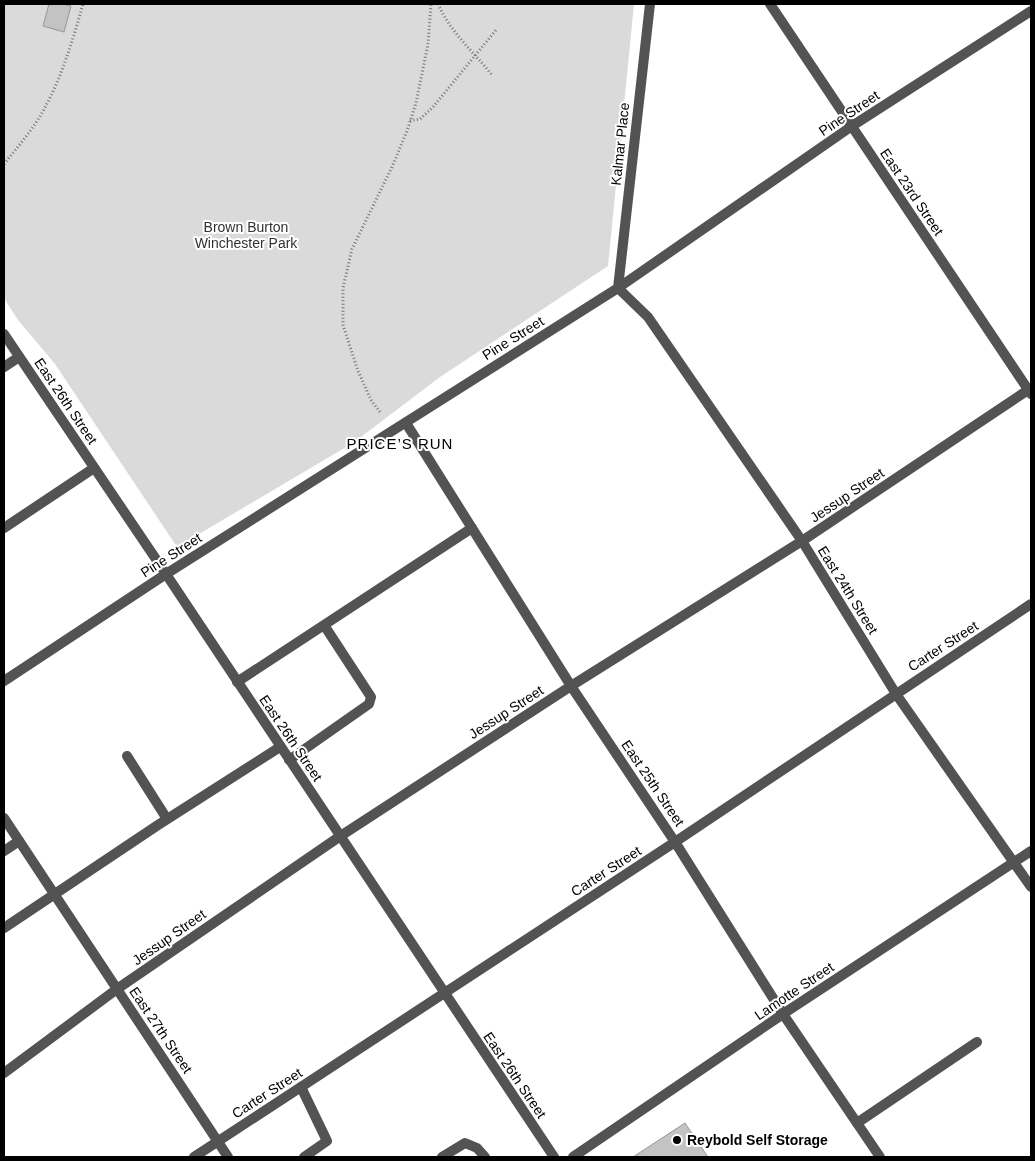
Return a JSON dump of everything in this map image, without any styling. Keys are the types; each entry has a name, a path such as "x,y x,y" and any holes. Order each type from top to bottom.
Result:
{"street":[{"name":"Kalmar Place","path":"618,288 650,4"},
{"name":"East 23rd Street","path":"770,4 1030,391"},
{"name":"Pine Street","path":"4,681 166,574 618,288 852,126 1031,11"},
{"name":"East 24th Street","path":"618,288 648,317 802,541 896,694 1031,887"},
{"name":"East 26th Street","path":"4,334 554,1157"},
{"path":"4,367 19,356"},
{"name":"Jessup Street","path":"4,1073 117,989 339,837 571,686 802,541 1030,391"},
{"name":"East 25th Street","path":"406,423 571,686 675,842 783,1014 880,1157"},
{"path":"4,528 94,468"},
{"path":"237,682 472,528"},
{"name":"Carter Street","path":"194,1157 675,842 1031,604"},
{"path":"289,760 369,704 372,697 324,626"},
{"path":"4,928 280,746"},
{"path":"127,756 167,819"},
{"name":"East 27th Street","path":"4,818 228,1157"},
{"path":"4,852 19,842"},
{"name":"Lamotte Street","path":"573,1157 783,1014 1031,850"},
{"path":"857,1123 977,1042"},
{"path":"301,1087 327,1141 304,1157"},
{"path":"442,1157 465,1143 477,1148 485,1157"}],"path":[{"path":"4,164 39,118 55,86 66,60 83,4"},
{"path":"380,412 371,400 358,371 343,325 343,288 352,249 392,167 410,121 418,95 428,44 431,4"},
{"path":"438,4 462,42 492,75"},
{"path":"410,121 420,119 432,107 496,30"}],"green space":[{"name":"Brown Burton Winchester Park","path":"4,4 634,4 608,266 440,377 353,443 177,547 55,364 18,320 4,298"}],"building":[{"path":"49,4 71,6 64,32 43,26"},
{"name":"Reybold Self Storage","path":"685,1123 708,1157 633,1157"}],"place":[{"name":"Reybold Self Storage","path":"677,1140"}],"district":[{"name":"PRICE’S RUN","path":"400,444"}]}
